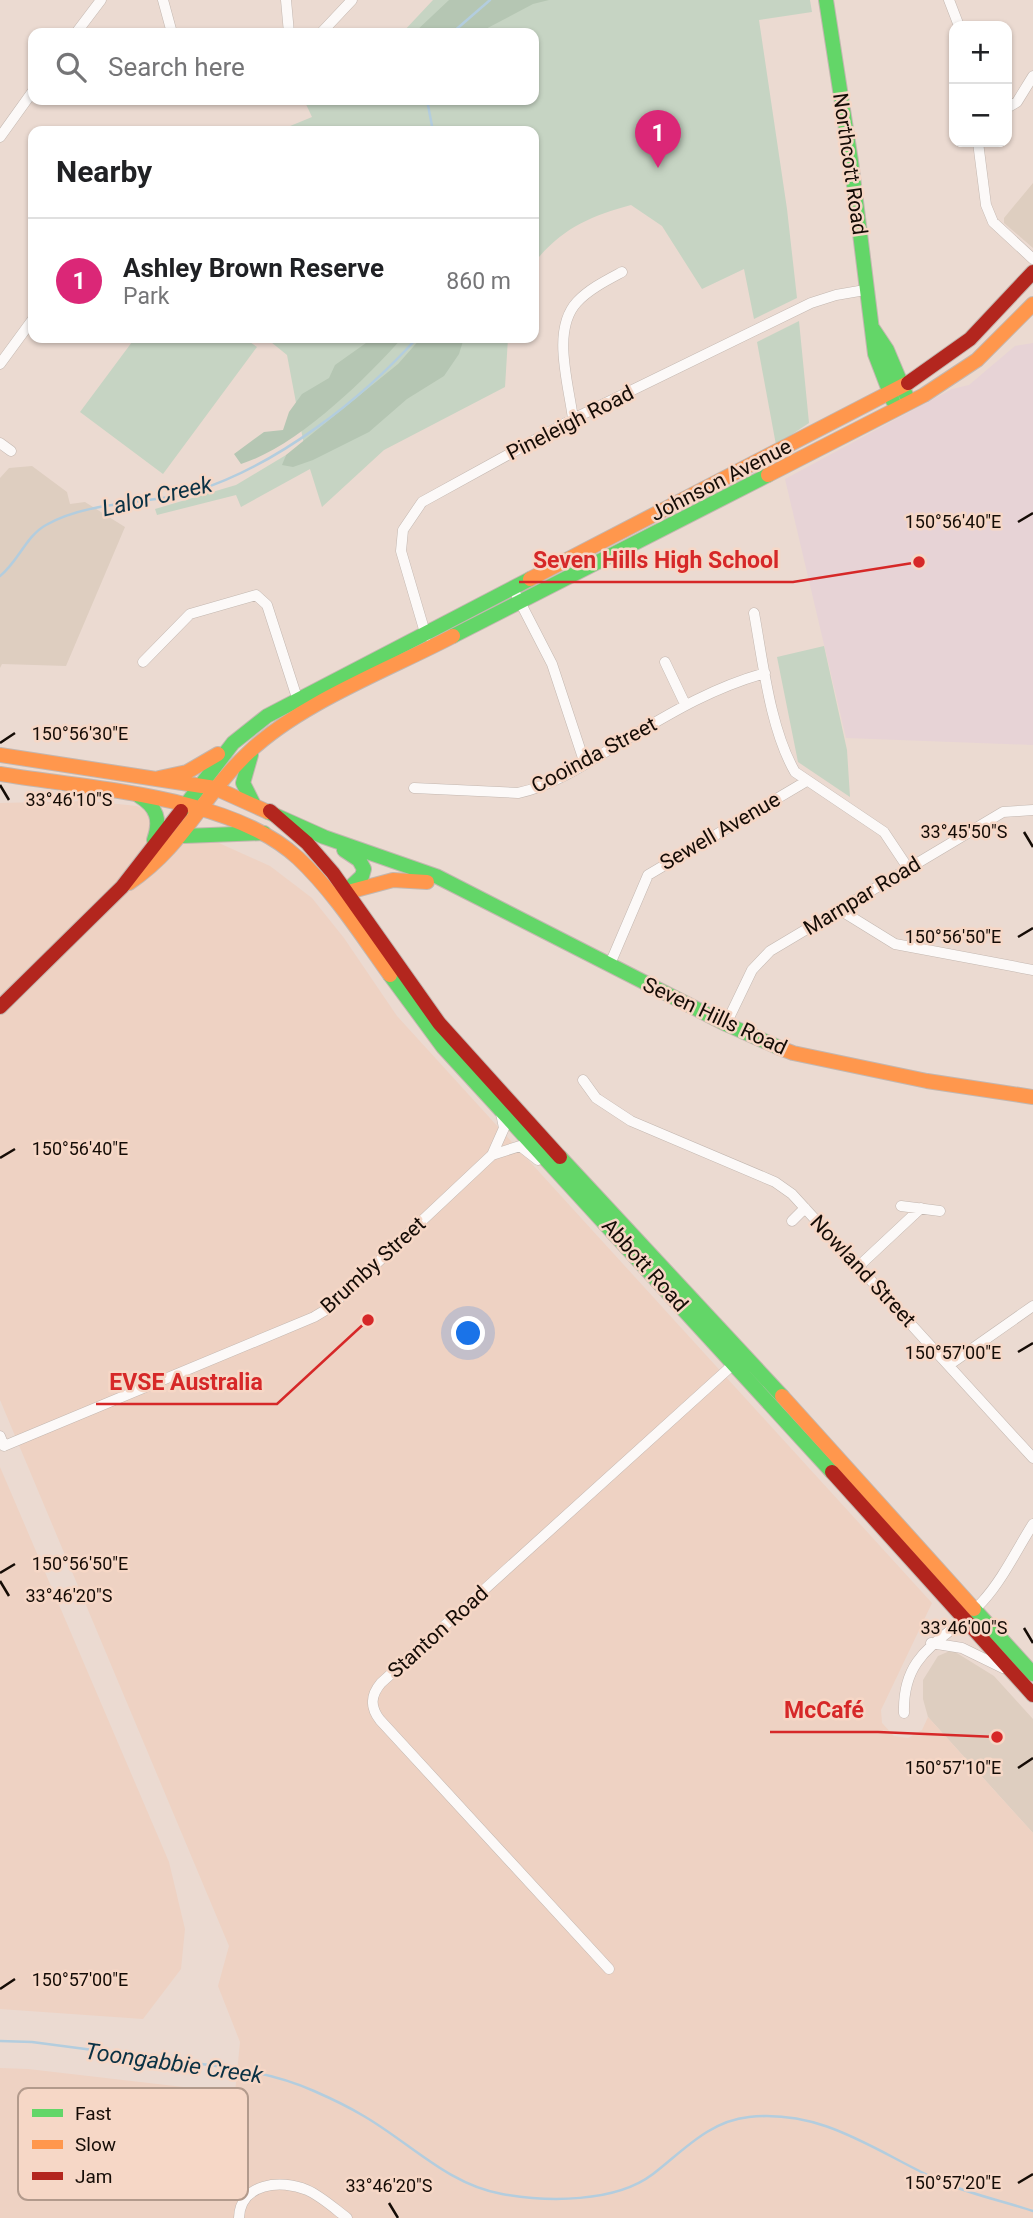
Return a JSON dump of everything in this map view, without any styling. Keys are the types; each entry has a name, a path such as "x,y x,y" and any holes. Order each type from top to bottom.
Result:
{"main road":[{"name":"Northcott Road","path":"826,0 851,161 865,290 873,329 887,350 896,390 903,406"},
{"name":"Johnson Avenue","path":"122,887 163,859 184,836 215,788 300,705 425,633 512,587 896,390 970,339 1033,272"},
{"name":"Johnson Avenue","path":"122,887 233,743 267,716 300,705 430,649 903,406 977,360 1033,304"},
{"path":"155,778 197,767 233,743"},
{"path":"253,803 243,779 254,747"},
{"name":"Seven Hills Road","path":"0,755 215,788 324,837 436,876 762,1041 815,1059 966,1088 1033,1097"},
{"path":"0,774 187,802 264,833"},
{"path":"136,794 155,808 159,819 150,851"},
{"name":"Abbott Road","path":"270,811 318,855 339,894 420,1020 572,1186 739,1359"},
{"path":"184,836 201,834 241,837 264,833"},
{"name":"Abbott Road","path":"264,833 339,894 439,1023 481,1072 970,1613 1033,1674"},
{"path":"324,837 363,864 362,876 339,894"},
{"name":"Seven Hills Road","path":"339,894 399,877 457,888"},
{"path":"0,1007 122,887"},
{"name":"Abbott Road","path":"970,1613 1010,1669 1033,1695"}],"street":[{"path":"80,28 101,0"},
{"path":"163,0 171,28"},
{"path":"286,0 289,28"},
{"path":"326,28 352,0"},
{"path":"949,0 957,21"},
{"path":"1012,105 1017,102 1033,76"},
{"path":"0,137 28,98"},
{"path":"979,147 986,205 993,222 1033,259"},
{"path":"573,419 564,350 566,318 584,294 622,272"},
{"name":"Pineleigh Road","path":"430,649 401,551 403,530 411,515 435,492 573,419 811,303 865,290"},
{"path":"0,364 28,326"},
{"path":"0,443 11,451"},
{"path":"512,587 552,664 585,764"},
{"path":"143,662 190,614 249,596 263,599 300,705"},
{"path":"754,613 765,673 787,759 805,782 884,832 908,868"},
{"path":"665,662 685,704"},
{"name":"Cooinda Street","path":"414,788 518,793 531,791 585,764 685,704 726,684 765,673"},
{"name":"Sewell Avenue","path":"610,964 648,875 805,782"},
{"name":"Marnpar Road","path":"726,1024 752,970 770,951 1003,812 1033,810"},
{"path":"840,910 895,944 1033,970"},
{"name":"Nowland Street","path":"583,1080 596,1098 631,1121 775,1182 805,1208 860,1265 1033,1458"},
{"name":"Brumby Street","path":"2,1441 314,1317 362,1280 492,1155 504,1128 497,1106"},
{"path":"492,1155 520,1146 572,1186"},
{"path":"901,1206 940,1210"},
{"name":"Nowland Street","path":"792,1221 805,1208"},
{"path":"860,1265 921,1208"},
{"path":"949,1365 1033,1306"},
{"name":"Stanton Road","path":"609,1969 373,1712 373,1696 381,1683 739,1359"},
{"path":"904,1713 903,1692 919,1657 985,1600 1033,1524"},
{"path":"932,1643 953,1644 1010,1669"},
{"path":"248,2196 254,2190 280,2183 308,2190 347,2218"},
{"path":"239,2218 245,2200"}],"shaded area":[{"path":"1033,183 1033,248 1004,223 1004,218"},
{"path":"1033,343 1033,745 846,738 785,479 952,389 969,385 1015,346"},
{"path":"32,466 67,492 70,504 85,502 125,527 66,666 2,664 0,668 0,478 9,468"},
{"path":"88,801 137,806 270,866 312,898 344,938 397,1016 932,1603 881,1710 882,1723 894,1736 908,1738 922,1730 928,1717 1033,1833 1033,2218 0,2218 0,2068 192,2088 18,2088 18,2200 248,2200 248,2088 235,2088 240,2042 218,1986 229,1946 0,1400 0,803"},
{"path":"0,1467 169,1862 185,1929 181,1969 143,2019 0,2009"},
{"path":"952,1650 994,1676 1033,1719 1033,1833 928,1717 923,1699 923,1680 938,1656"}],"green space":[{"path":"433,0 810,0 812,12 759,20 787,209 797,298 754,319 744,269 702,289 662,226 631,205 577,225 539,257 539,126 290,126 312,117 306,105 539,105 539,28 407,28"},
{"path":"449,0 549,0 533,4 487,28 419,28"},
{"path":"799,321 809,423 776,445 757,342"},
{"path":"131,343 251,343 257,347 163,474 80,412"},
{"path":"272,343 508,343 505,387 384,450 322,507 310,469 241,507 236,495 157,515 155,509 236,485 286,455 283,465 307,461 287,355"},
{"path":"366,343 397,343 328,411 284,443 241,464 234,454 264,432 283,430 289,412 302,394 329,378 335,365"},
{"path":"417,343 462,343 459,354 444,376 407,399 369,432 313,460 293,467 282,465 286,455 398,364"},
{"path":"824,646 847,750 850,797 798,762 777,657"}],"waterway":[{"name":"Lalor Creek","path":"458,28 490,0"},
{"name":"Lalor Creek","path":"428,105 432,126"},
{"name":"Lalor Creek","path":"0,576 39,530 63,517 100,507 196,491 257,465 316,428 343,407 370,385 412,343"},
{"name":"Toongabbie Creek","path":"0,2041 32,2042 212,2065 281,2079 314,2091 356,2112 464,2182 482,2189 520,2197 580,2198 620,2190 653,2174 697,2138 721,2124 749,2117 776,2116 826,2126 951,2186 1033,2211"}],"traffic: fast":[{"path":"826,0 851,161 875,354 893,401"},
{"path":"873,329 887,350 906,395"},
{"path":"453,636 768,475"},
{"path":"181,811 233,743 267,716 530,579"},
{"path":"251,755 243,783 253,803"},
{"path":"139,796 154,809 157,820 154,840"},
{"path":"268,812 324,837 436,876 726,1024 780,1048"},
{"path":"184,836 264,833"},
{"path":"344,850 359,860 364,869 362,876 346,891"},
{"path":"390,975 443,1047 832,1472"},
{"path":"560,1157 782,1396"},
{"path":"974,1609 1033,1674"}],"traffic: slow":[{"path":"768,475 924,395 977,360 1033,304"},
{"path":"530,579 908,383"},
{"path":"129,883 164,853 232,769 269,735 346,688 453,636"},
{"path":"159,778 187,772 218,754"},
{"path":"0,755 215,788 268,812"},
{"path":"0,774 157,798 235,820 269,837 298,858 324,885 390,975"},
{"path":"337,895 393,880 427,882"},
{"path":"780,1048 927,1081 1033,1097"},
{"path":"782,1396 974,1609"}],"traffic: jam":[{"path":"908,383 970,339 1033,272"},
{"path":"0,1007 122,887 181,811"},
{"path":"270,811 307,843 333,873 439,1023 560,1157"},
{"path":"832,1472 1033,1695"}],"place":[{"name":"Ashley Brown Reserve","path":"658,168"},
{"name":"Seven Hills High School","path":"919,562"},
{"name":"EVSE Australia","path":"368,1320"},
{"name":"McCafé","path":"997,1737"}]}
